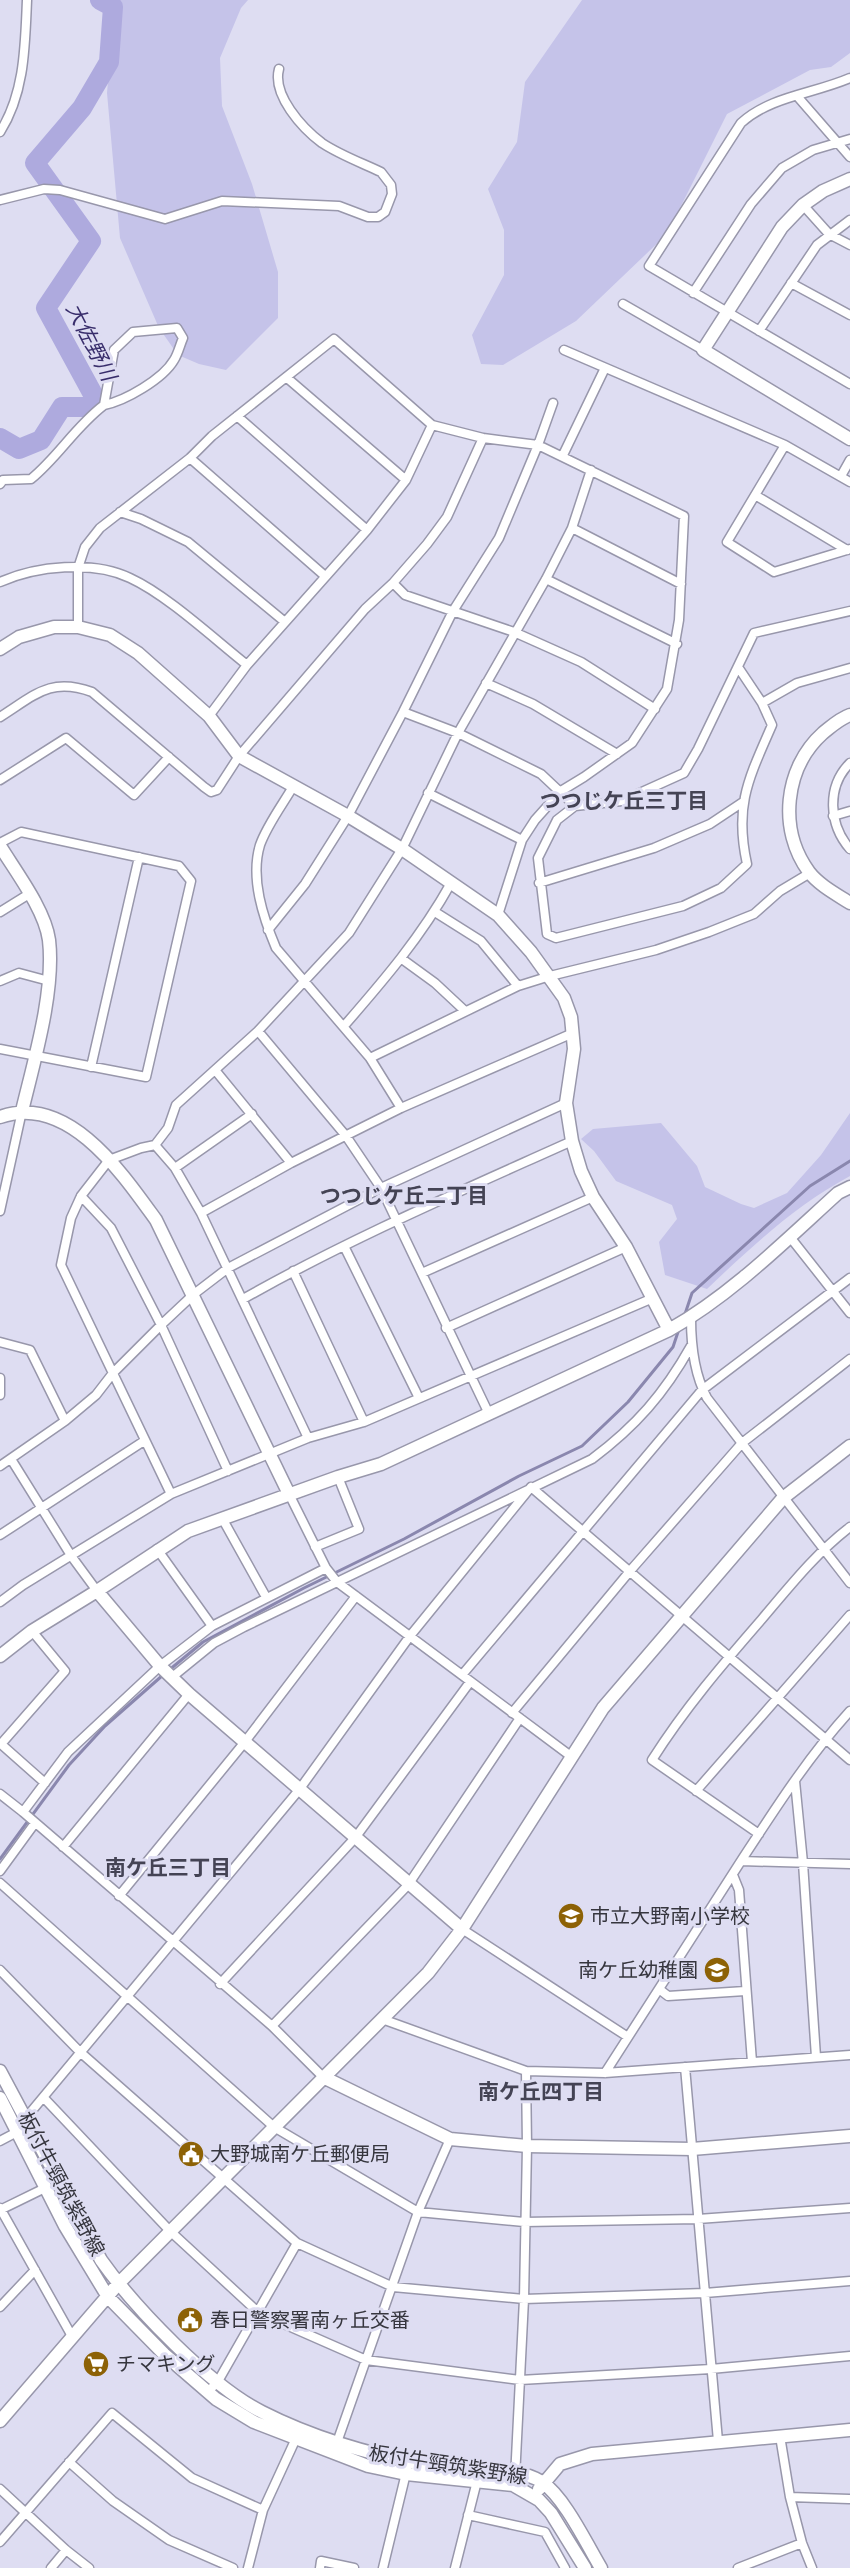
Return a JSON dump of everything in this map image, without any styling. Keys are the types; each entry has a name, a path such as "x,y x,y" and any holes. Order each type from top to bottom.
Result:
{"street":[{"path":"0,132 18,93 22,72 27,0"},
{"path":"0,200 44,189 60,190 165,219 222,201 339,206 368,218 378,217 385,212 392,194 391,185 386,177 381,172 332,149 309,130 291,110 280,92 277,82 279,69"},
{"path":"850,78 770,103 754,111 741,123 649,266 850,384"},
{"path":"797,96 850,157"},
{"path":"693,293 751,204 782,168 813,150 850,139"},
{"path":"703,350 782,227 803,205 824,191 850,179"},
{"path":"803,205 829,234 850,246"},
{"path":"759,331 817,245 850,220"},
{"path":"791,283 850,315"},
{"path":"623,304 850,439"},
{"path":"0,484 3,480 31,479 54,457 85,419 104,405 117,403 140,390 174,362 183,338 177,328 133,332 114,351 104,405"},
{"path":"78,627 78,568 85,547 100,528 190,458 212,436 334,339 432,425 483,438 538,445 563,455 684,516 677,644 667,689 632,742 561,791 522,840 498,915"},
{"path":"564,350 785,445 850,482"},
{"path":"563,455 604,368"},
{"path":"286,377 406,480"},
{"path":"268,930 305,884 348,816 404,712 453,611 499,538 553,403"},
{"path":"237,416 367,530"},
{"path":"209,716 247,665 367,530 406,480 432,425"},
{"path":"0,717 44,690 60,685 92,692 211,792 217,790 239,756 365,609 393,583 447,517 483,438"},
{"path":"785,445 727,542 774,572 848,550"},
{"path":"190,458 326,576"},
{"path":"841,476 850,460"},
{"path":"171,1494 61,1265 71,1218 81,1196 109,1160 155,1145 168,1128 176,1105 258,1031 350,933 402,849 458,734 546,579 572,528 591,470"},
{"path":"755,495 848,550"},
{"path":"120,512 141,519 188,542 285,622"},
{"path":"572,528 681,584"},
{"path":"0,582 46,568 78,568 127,576 148,587 247,665"},
{"path":"546,579 677,644"},
{"path":"393,583 405,595 514,632 581,662 655,708"},
{"path":"738,667 762,703 772,725 750,777 743,802 741,837 747,864 722,888 683,906 556,938 547,934 539,883 538,858 557,820 575,806 622,801 684,773 754,633 850,610"},
{"path":"0,649 19,637 54,627 78,627 110,635 138,653 209,716 239,756 294,785 402,849 498,915 550,976 564,998 573,1033 574,1049 566,1103 572,1141 581,1171 593,1197 626,1247 669,1330"},
{"path":"762,703 796,683 850,668"},
{"path":"486,683 532,704 617,754"},
{"path":"404,712 458,734 542,774 575,806"},
{"path":"850,716 840,719 815,741 799,764 791,787 789,820 795,849 810,873 850,903"},
{"path":"0,780 66,738 134,795 169,757"},
{"path":"850,763 843,770 834,792 833,816 841,839 850,849"},
{"path":"294,785 260,844 254,871 268,930 276,948 370,1058 401,1108"},
{"path":"428,793 522,840"},
{"path":"539,883 654,848 710,824 743,802"},
{"path":"833,816 850,811"},
{"path":"0,1049 36,1055 146,1077 191,881 179,866 21,832 0,844 29,894 49,939 49,981 36,1055 4,1176 0,1211"},
{"path":"91,1066 139,857"},
{"path":"370,1058 518,986 656,950 753,914 780,891 810,873"},
{"path":"344,1026 402,959 435,912 451,883"},
{"path":"0,912 29,894"},
{"path":"435,912 481,941 518,986"},
{"path":"402,959 435,983 465,1011"},
{"path":"0,981 19,973 49,981"},
{"path":"258,1031 346,1136 381,1188 489,1414"},
{"path":"201,1213 291,1163 401,1108 573,1033"},
{"path":"214,1070 291,1163"},
{"path":"0,1466 65,1422 96,1395 113,1373 161,1325 194,1294 228,1268 381,1188 566,1103"},
{"path":"0,1117 22,1112 55,1119 69,1126 109,1160 156,1220 194,1294 289,1494 326,1568 337,1582 572,1757"},
{"path":"175,1168 252,1114"},
{"path":"243,1299 395,1220 572,1141"},
{"path":"155,1145 175,1168 201,1213 308,1438"},
{"path":"0,1656 32,1631 188,1530 381,1464 691,1318 790,1237 838,1193 850,1187"},
{"path":"81,1196 111,1228 161,1325 228,1471"},
{"path":"422,1273 593,1197"},
{"path":"790,1237 850,1313"},
{"path":"344,1246 419,1398"},
{"path":"446,1328 626,1247"},
{"path":"293,1271 364,1422"},
{"path":"462,1675 702,1390 850,1278"},
{"path":"0,1602 23,1585 72,1557 171,1494 308,1438 364,1422 653,1298"},
{"path":"691,1318 691,1346 702,1390 850,1583"},
{"path":"0,1342 30,1350 65,1422"},
{"path":"171,1678 214,1643 592,1458 640,1418 672,1379 691,1346"},
{"path":"272,2026 408,1885 516,1716 630,1571 742,1443 850,1359"},
{"path":"0,1378 0,1395"},
{"path":"0,1535 144,1441"},
{"path":"0,2421 118,2284 428,1972 462,1929 603,1708 783,1498 850,1446"},
{"path":"11,1459 72,1557 97,1591 171,1678 299,1791 462,1929 628,2037"},
{"path":"315,1546 359,1529 338,1477"},
{"path":"531,1487 826,1737 850,1760"},
{"path":"25,2119 171,1941 299,1791 410,1636 531,1487"},
{"path":"222,1518 266,1597"},
{"path":"759,1834 652,1760 680,1716 730,1656 823,1548 850,1527"},
{"path":"158,1549 212,1626"},
{"path":"23,1812 68,1752 160,1666 212,1626 326,1568"},
{"path":"119,1896 244,1743 356,1596"},
{"path":"696,1791 850,1615"},
{"path":"32,1631 65,1671 1,1744 45,1783"},
{"path":"220,1983 355,1838 470,1682"},
{"path":"63,1847 189,1694"},
{"path":"605,2073 759,1834 826,1737 850,1711"},
{"path":"795,1781 816,2057"},
{"path":"0,1794 272,2026 323,2077 450,2139 527,2146 692,2149 850,2136"},
{"path":"0,1871 35,1822"},
{"path":"741,1861 850,1864"},
{"path":"732,1875 739,1890 752,2062"},
{"path":"0,1883 274,2127 418,2212 524,2222 698,2219 850,2208"},
{"path":"0,1970 80,2052 297,2243 393,2287 524,2299 705,2293 850,2281"},
{"path":"659,1989 668,1996 745,1990"},
{"path":"382,2019 526,2071 605,2073 850,2055"},
{"path":"685,2067 718,2441"},
{"name":"板付牛頸筑紫野線","path":"0,2071 78,2221 118,2284 217,2383 298,2434"},
{"path":"515,2479 524,2299 526,2071"},
{"name":"板付牛頸筑紫野線","path":"0,2098 86,2265 108,2297 164,2354 207,2392 254,2422 298,2434 335,2449 407,2468 477,2481 515,2479 551,2513 585,2568"},
{"path":"44,2098 170,2231 259,2313 366,2360 519,2380 711,2369 850,2356"},
{"path":"0,2141 17,2132"},
{"path":"335,2449 418,2212 450,2139"},
{"path":"45,2188 0,2209 73,2338"},
{"path":"207,2392 217,2383 297,2243"},
{"path":"0,2307 35,2270"},
{"path":"0,2542 112,2413 192,2478 263,2510"},
{"path":"534,2495 560,2464 592,2454 850,2430"},
{"path":"248,2568 263,2510 298,2434"},
{"path":"780,2436 790,2497 802,2543 812,2568"},
{"path":"69,2462 113,2501 160,2535 233,2568"},
{"name":"板付牛頸筑紫野線","path":"407,2468 436,2467 543,2483 556,2495 601,2568"},
{"path":"383,2568 407,2468"},
{"path":"457,2568 477,2481"},
{"path":"0,2489 66,2550 89,2568"},
{"path":"790,2497 849,2499"},
{"path":"468,2515 545,2532 565,2568"},
{"path":"738,2568 802,2543"},
{"path":"51,2568 66,2550"},
{"path":"320,2568 321,2561 354,2568"}],"shaded area":[{"path":"115,0 248,0 241,8 220,58 222,106 252,184 278,272 278,318 226,370 199,364 178,355 159,328 120,238 107,93"},
{"path":"582,0 850,0 850,53 831,67 810,70 727,114 667,234 576,321 503,365 481,364 472,335 504,275 504,230 488,189 517,142 525,82"},
{"path":"850,1113 850,1176 793,1213 757,1242 707,1289 665,1275 659,1242 677,1219 672,1205 616,1181 594,1151 581,1139 593,1129 661,1123 697,1166 705,1187 754,1208 787,1193 821,1155"}],"waterway":[{"name":"大佐野川","path":"0,438 19,449 41,440 62,407 88,407 95,398 46,308 91,241 35,163 82,108 109,62 113,7 100,0"},
{"path":"684,1317 692,1293 810,1186 850,1161"},
{"path":"168,1671 203,1642 304,1588 404,1539 519,1476 582,1446 628,1402 673,1347 679,1329"},
{"path":"0,1859 69,1765 105,1726 163,1675"}],"place":[{"name":"市立大野南小学校","path":"571,1916"},
{"name":"南ケ丘幼稚園","path":"717,1970"},
{"name":"大野城南ケ丘郵便局","path":"191,2154"},
{"name":"春日警察署南ヶ丘交番","path":"190,2320"},
{"name":"チマキング","path":"96,2364"}],"district":[{"name":"つつじケ丘三丁目","path":"624,801"},
{"name":"つつじケ丘二丁目","path":"404,1196"},
{"name":"南ケ丘三丁目","path":"168,1868"},
{"name":"南ケ丘四丁目","path":"541,2092"}]}
